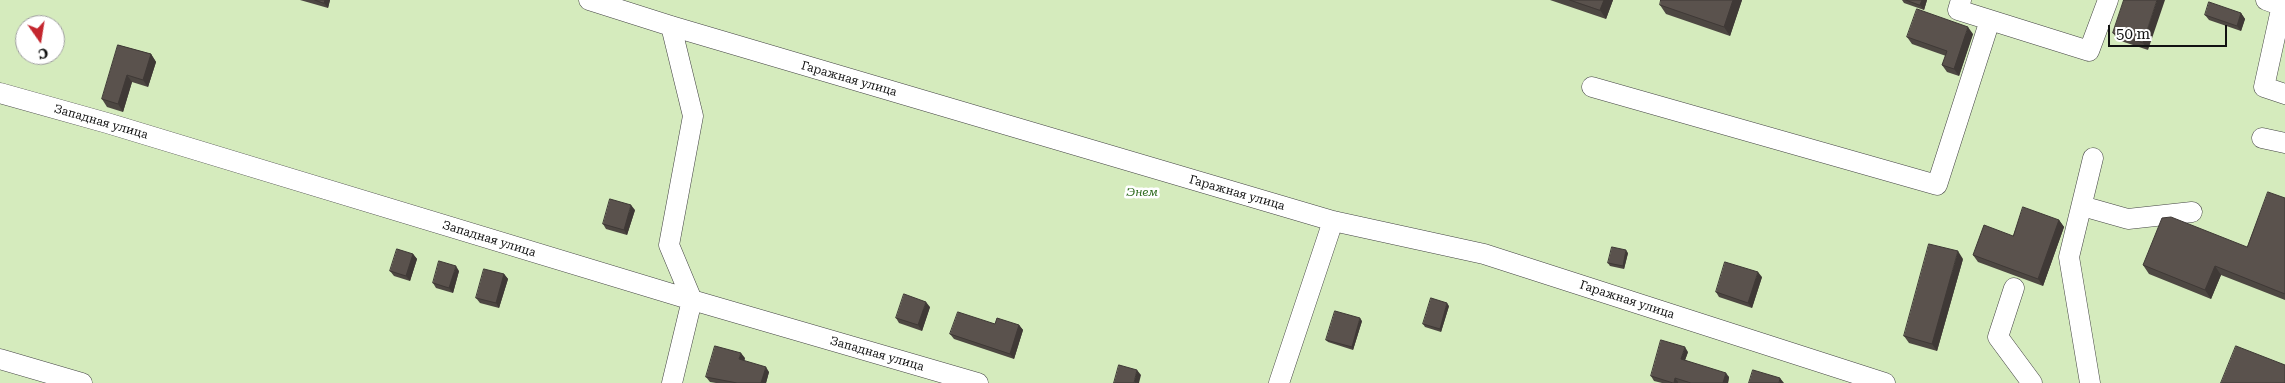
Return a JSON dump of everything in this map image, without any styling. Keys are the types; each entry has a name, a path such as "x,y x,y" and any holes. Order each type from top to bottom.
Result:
{"street":[{"name":"Гаражная улица","path":"589,0 671,26 1333,221 1484,254 1885,383"},
{"path":"1961,0 1958,10 2089,51 2108,0"},
{"path":"2278,4 2264,87 2285,94"},
{"path":"1592,87 1937,185 1990,20"},
{"path":"671,26 693,116 669,245 692,300 672,383"},
{"name":"Западная улица","path":"0,93 107,123 692,300 978,383"},
{"path":"2262,138 2285,143"},
{"path":"2090,383 2069,257 2093,158"},
{"path":"2082,206 2128,219 2192,212"},
{"path":"1278,383 1333,221"},
{"path":"2014,288 1998,337 2032,383"},
{"path":"0,359 82,383"}],"green space":[{"name":"Энем","path":"0,0 2285,0 2285,383 0,383"}],"building":[{"path":"1570,0 1604,0 1600,10"},
{"path":"1661,0 1733,0 1724,27 1660,5"},
{"path":"1906,0 1922,0 1920,5"},
{"path":"2124,0 2157,0 2143,43 2113,33"},
{"path":"2209,2 2241,13 2237,26 2205,15"},
{"path":"1917,9 1968,27 1954,69 1942,65 1947,51 1907,37"},
{"path":"118,45 151,54 143,80 127,75 118,104 102,99"},
{"path":"2268,192 2285,198 2285,294 2215,266 2205,290 2143,265 2162,218 2171,217 2247,247"},
{"path":"610,199 631,205 624,230 603,224"},
{"path":"2023,207 2059,220 2038,279 1973,255 1984,225 2013,236"},
{"path":"1929,244 1958,251 1932,344 1904,336"},
{"path":"1612,247 1626,250 1623,266 1608,263"},
{"path":"397,249 413,254 406,276 390,271"},
{"path":"439,261 456,266 449,288 433,283"},
{"path":"1725,262 1758,272 1748,303 1716,292"},
{"path":"484,269 504,274 496,303 476,298"},
{"path":"904,294 926,302 918,325 896,318"},
{"path":"1431,298 1447,303 1440,329 1423,324"},
{"path":"1335,311 1360,318 1352,347 1326,340"},
{"path":"958,312 995,324 997,318 1019,325 1010,354 950,334"},
{"path":"1661,340 1685,347 1681,359 1726,373 1723,383 1691,383 1675,378 1673,383 1651,376"},
{"path":"715,346 741,353 739,359 766,367 761,383 737,383 706,377"},
{"path":"2236,346 2285,365 2285,383 2221,383"},
{"path":"1119,365 1137,370 1134,383 1114,383"},
{"path":"1753,370 1780,378 1779,383 1749,383"}]}
